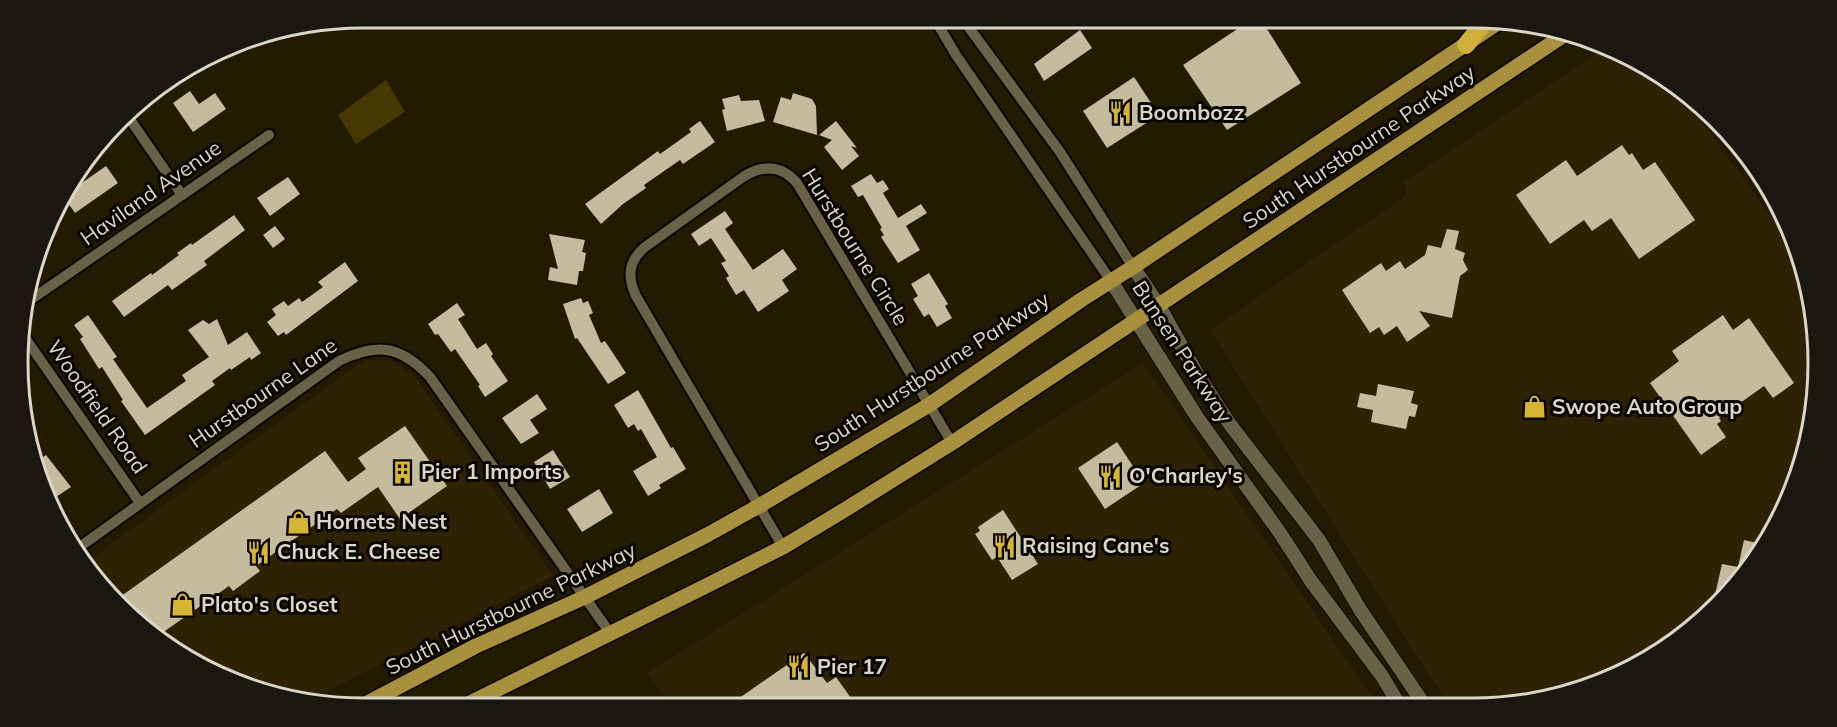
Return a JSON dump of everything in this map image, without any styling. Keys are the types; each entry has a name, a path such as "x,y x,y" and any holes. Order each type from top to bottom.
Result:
{"highway":[{"path":"1466,45 1479,28"}],"main road":[{"name":"South Hurstbourne Parkway","path":"376,699 476,646 585,597 707,535 929,405 1489,29"},
{"name":"South Hurstbourne Parkway","path":"478,699 783,547 951,443 1557,39"},
{"path":"391,699 438,668"}],"street":[{"name":"Bunsen Parkway","path":"940,28 956,55 1111,281 1197,417 1280,533 1311,581 1382,676 1396,699"},
{"name":"Bunsen Parkway","path":"969,28 1060,152 1159,306 1196,372 1229,423 1319,540 1361,611 1420,699"},
{"path":"132,122 182,195"},
{"name":"Haviland Avenue","path":"35,297 269,135"},
{"name":"Hurstbourne Circle","path":"783,547 636,296 629,273 633,261 645,247 755,170 778,169 791,176 797,183 951,443"},
{"name":"Woodfield Road","path":"29,343 140,503"},
{"name":"Hurstbourne Lane","path":"82,545 339,360 358,352 374,349 390,350 415,361 430,377 610,633"}],"shaded area":[{"name":"Swope Auto Group","path":"1598,52 1641,73 1695,113 1783,235 1797,277 1806,320 1808,385 1802,429 1783,492 1752,550 1710,600 1660,642 1602,673 1560,687 1517,696 1445,699 1210,330 1407,195 1403,183"},
{"path":"386,80 405,112 356,144 338,115"},
{"path":"364,360 391,360 416,378 553,576 318,696 256,681 196,654 143,615 112,584 92,559"},
{"path":"1143,363 1373,699 666,699 647,673"}],"building":[{"path":"1239,28 1266,28 1301,83 1227,130 1183,65"},
{"path":"1080,30 1092,48 1044,81 1034,64"},
{"name":"Boombozz","path":"1134,77 1159,115 1107,148 1083,111"},
{"path":"190,91 199,104 215,93 226,109 193,132 173,103"},
{"path":"793,93 812,99 816,106 817,135 773,122 781,97 791,100"},
{"path":"739,95 741,101 759,100 765,121 727,131 722,99"},
{"path":"700,121 715,142 683,164 680,160 644,185 646,188 623,204 601,224 585,204 658,151 660,154 691,132 689,129"},
{"path":"836,121 857,148 851,146 859,156 842,170 824,147 832,140 819,135"},
{"path":"1622,145 1629,155 1632,153 1643,170 1655,162 1695,220 1639,259 1611,218 1592,231 1584,220 1550,244 1516,195 1566,160 1577,176"},
{"path":"106,166 118,183 75,213 69,204 81,184"},
{"path":"871,174 877,183 883,180 889,189 883,193 898,218 921,204 927,213 906,226 920,250 898,263 881,237 884,235 880,229 882,228 863,195 858,197 851,186"},
{"path":"288,177 300,194 270,216 257,198"},
{"path":"725,211 733,223 725,229 753,270 783,249 797,269 782,280 789,291 758,312 744,290 736,295 726,278 729,276 721,263 726,261 711,238 699,246 691,234"},
{"path":"234,215 245,230 204,261 207,265 172,290 168,285 124,317 112,301 151,273 152,275 191,243 192,245"},
{"path":"275,226 285,239 273,248 263,235"},
{"path":"1447,229 1459,231 1455,249 1465,253 1463,260 1468,270 1460,276 1452,318 1419,311 1430,326 1407,342 1397,326 1384,335 1379,327 1370,333 1342,290 1381,263 1386,271 1400,261 1405,269 1425,255 1428,245 1441,248"},
{"path":"549,234 585,240 582,252 586,253 583,271 579,271 577,285 548,280 550,267 558,269"},
{"path":"345,262 358,281 286,335 284,332 278,336 267,322 276,315 272,309 284,301 288,306 299,298 302,302 323,287 318,282"},
{"path":"929,273 948,304 945,306 952,318 937,327 929,314 924,317 913,299 918,296 911,284"},
{"path":"581,298 583,303 588,301 593,313 589,315 601,343 605,341 626,373 608,384 577,338 575,339 563,304"},
{"path":"457,303 465,315 458,319 477,349 486,343 493,354 491,356 508,381 485,397 478,386 480,385 455,349 451,352 428,324"},
{"path":"88,315 117,357 113,359 147,408 186,381 182,375 209,357 188,330 203,320 209,324 217,319 228,345 247,332 261,353 251,360 250,357 231,370 230,368 212,381 215,385 145,435 121,401 123,400 102,367 99,369 80,339 83,337 74,325"},
{"path":"1723,315 1733,330 1749,318 1794,383 1773,398 1764,386 1719,418 1721,421 1717,424 1726,437 1701,455 1650,383 1679,361 1672,351"},
{"path":"1378,384 1414,391 1411,403 1418,405 1415,417 1409,416 1406,429 1371,422 1373,410 1357,407 1360,393 1376,396"},
{"path":"638,390 671,448 673,447 686,469 659,485 661,488 648,496 633,471 657,457 641,429 638,431 634,424 628,428 614,405"},
{"path":"537,394 547,409 530,420 539,433 521,444 502,418"},
{"path":"405,426 447,486 400,519 378,487 341,513 337,509 256,566 260,571 233,591 229,586 164,632 122,595 325,451 348,482 366,469 358,458"},
{"name":"O'Charley's","path":"1117,442 1144,483 1105,509 1078,468"},
{"path":"553,450 570,477 550,489 534,462"},
{"path":"46,455 71,487 56,497 46,471 42,458"},
{"path":"599,489 613,513 582,532 567,509"},
{"name":"Raising Cane's","path":"1003,510 1038,564 1012,580 997,557 992,560 975,534 980,531 978,527"},
{"path":"1744,540 1757,543 1739,567 1715,595 1722,564 1738,567"},
{"path":"804,653 827,683 836,677 852,699 738,699"}],"place":[{"name":"Boombozz","path":"1121,113"},
{"name":"Swope Auto Group","path":"1534,407"},
{"name":"Pier 1 Imports","path":"403,472"},
{"name":"O'Charley's","path":"1111,476"},
{"name":"Hornets Nest","path":"298,522"},
{"name":"Raising Cane's","path":"1004,546"},
{"name":"Chuck E. Cheese","path":"259,552"},
{"name":"Plato's Closet","path":"183,605"},
{"name":"Pier 17","path":"799,667"}]}
